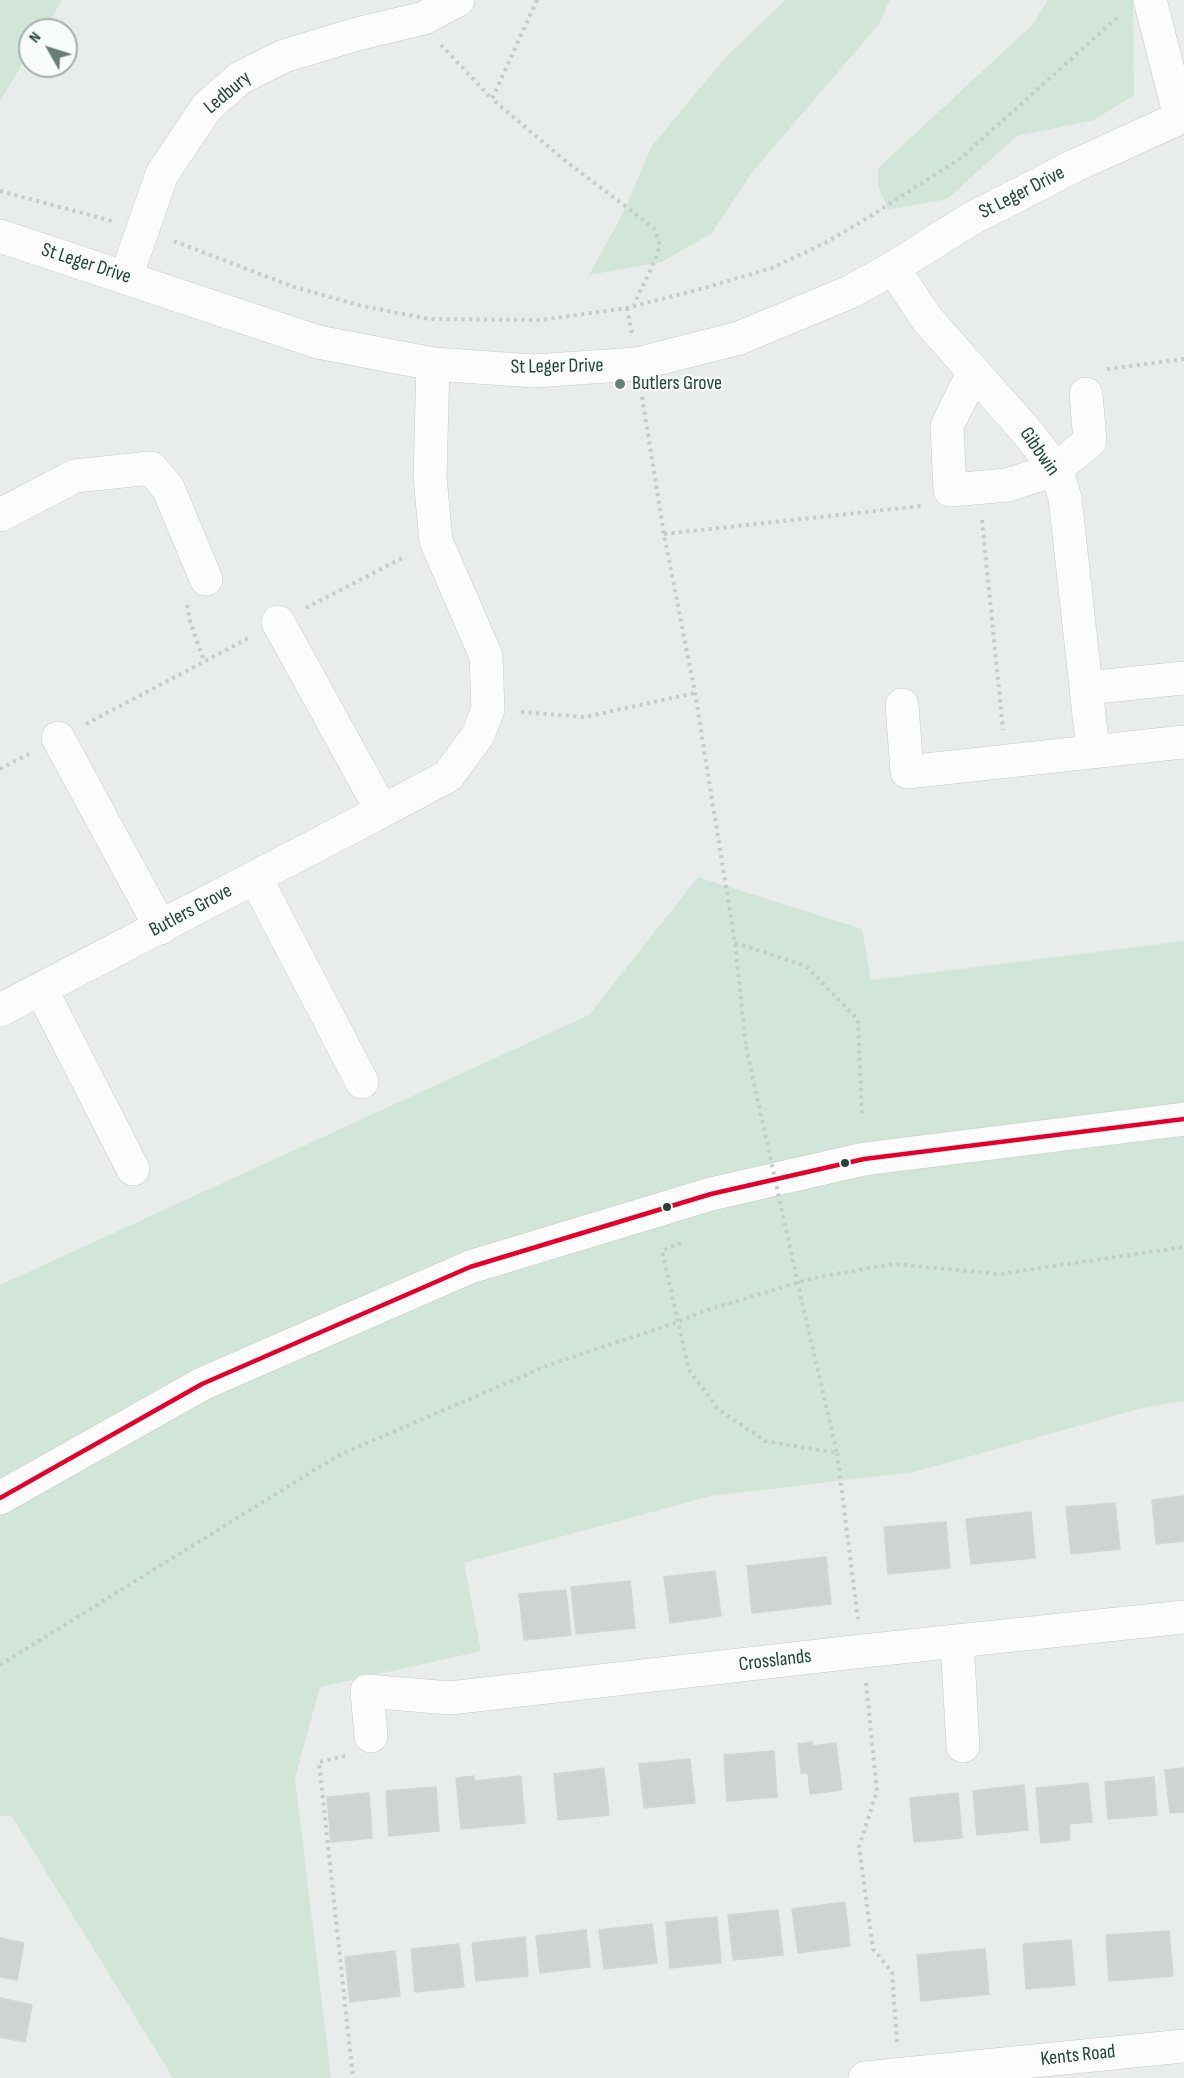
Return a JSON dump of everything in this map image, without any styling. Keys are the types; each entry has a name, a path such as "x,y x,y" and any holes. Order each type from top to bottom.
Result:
{"street":[{"name":"Ledbury","path":"126,277 162,174 207,107 240,78 284,56 417,19 458,0"},
{"path":"1139,5 1182,116"},
{"name":"St Leger Drive","path":"0,236 318,342 433,364 534,371 637,364 739,338 850,292 969,220 1074,166 1182,116"},
{"name":"Gibbwin","path":"893,268 927,320 1027,432 1056,469 1065,498 1093,751"},
{"name":"Butlers Grove","path":"0,1010 161,928 448,776 478,735 488,709 486,656 436,541 430,477 433,364"},
{"path":"973,373 947,426 964,489 1008,484 1056,469 1090,441 1086,394"},
{"path":"0,515 75,476 152,468 168,488 206,579"},
{"path":"278,622 382,811"},
{"path":"1087,688 1184,678"},
{"path":"902,705 907,772 1184,742"},
{"path":"58,738 161,928"},
{"path":"255,877 362,1082"},
{"path":"41,989 133,1169"},
{"path":"0,1498 202,1384 470,1267 711,1194 864,1159 1184,1119"},
{"name":"Crosslands","path":"371,1736 367,1691 450,1698 1184,1617"},
{"path":"957,1641 963,1746"},
{"name":"Kents Road","path":"865,2078 1184,2046"}],"path":[{"path":"492,99 537,0"},
{"path":"0,191 143,229 294,287 362,306 429,319 541,320 627,308 772,268 825,243 869,217 961,158 1119,16 1139,5"},
{"path":"417,19 492,99 563,159 654,228 659,243 658,255 639,289 633,306"},
{"path":"627,308 664,534 695,693 735,943 746,1047 837,1453 863,1651 877,1791 859,1848 873,1949 892,1972 899,2073"},
{"path":"1086,394 1103,370 1184,359"},
{"path":"664,534 924,505 964,489 1006,761"},
{"path":"0,769 436,541"},
{"path":"488,709 585,717 695,693"},
{"path":"735,943 806,966 858,1020 862,1117"},
{"path":"681,1243 662,1251 689,1370 718,1409 765,1441 837,1453"},
{"path":"0,1665 339,1455 552,1364 678,1322 704,1311 813,1278 893,1264 999,1274 1184,1247"},
{"path":"353,2078 319,1762 352,1754 371,1736"}],"green space":[{"path":"0,0 62,0 51,18 18,18 18,72 0,101"},
{"path":"785,0 890,0 879,24 753,171 711,234 661,262 589,275 623,213 651,147 725,58"},
{"path":"1048,0 1133,0 1134,95 1094,120 1017,136 947,199 888,210 878,186 878,168 1031,26"},
{"path":"698,877 862,929 871,980 1184,941 1184,1401 1142,1408 914,1472 711,1496 464,1563 481,1651 320,1687 295,1778 331,2078 173,2078 11,1815 0,1817 0,1285 589,1015"}],"building":[{"path":"1184,1496 1184,1541 1156,1544 1152,1500"},
{"path":"1115,1503 1120,1549 1071,1554 1066,1507"},
{"path":"1031,1512 1035,1558 971,1564 966,1519"},
{"path":"946,1522 950,1568 888,1574 884,1527"},
{"path":"826,1557 831,1604 752,1613 747,1566"},
{"path":"715,1571 721,1616 670,1623 664,1577"},
{"path":"630,1581 635,1628 576,1634 571,1587"},
{"path":"566,1590 571,1635 524,1640 519,1594"},
{"path":"812,1742 813,1746 836,1743 842,1790 810,1794 808,1773 801,1773 798,1744"},
{"path":"774,1751 777,1797 727,1801 724,1755"},
{"path":"690,1759 695,1803 644,1808 639,1764"},
{"path":"604,1768 609,1815 558,1820 554,1774"},
{"path":"1184,1768 1184,1812 1170,1813 1165,1770"},
{"path":"474,1776 474,1781 521,1776 525,1823 461,1829 456,1778"},
{"path":"1154,1777 1157,1815 1108,1819 1105,1782"},
{"path":"1088,1783 1092,1822 1069,1824 1070,1840 1041,1843 1036,1788"},
{"path":"1024,1785 1028,1830 977,1835 973,1791"},
{"path":"436,1787 439,1831 389,1836 386,1791"},
{"path":"369,1793 372,1838 331,1842 327,1797"},
{"path":"958,1793 962,1838 914,1842 910,1798"},
{"path":"845,1902 850,1946 798,1953 792,1909"},
{"path":"778,1910 783,1955 733,1960 728,1915"},
{"path":"717,1917 721,1963 670,1968 666,1922"},
{"path":"652,1924 657,1963 604,1969 599,1930"},
{"path":"586,1930 590,1967 540,1973 536,1936"},
{"path":"1169,1931 1173,1976 1109,1981 1106,1935"},
{"path":"525,1937 528,1976 476,1981 472,1943"},
{"path":"0,1938 24,1943 17,1980 0,1977"},
{"path":"1071,1940 1075,1985 1026,1989 1023,1944"},
{"path":"459,1944 464,1987 415,1992 411,1949"},
{"path":"985,1949 989,1994 921,2001 917,1955"},
{"path":"395,1951 400,1996 350,2002 345,1957"},
{"path":"0,1998 32,2005 25,2042 0,2037"}],"transit line":[{"path":"0,1498 202,1384 470,1267 711,1194 864,1159 1184,1119"}],"place":[{"name":"Butlers Grove","path":"620,384"}]}
